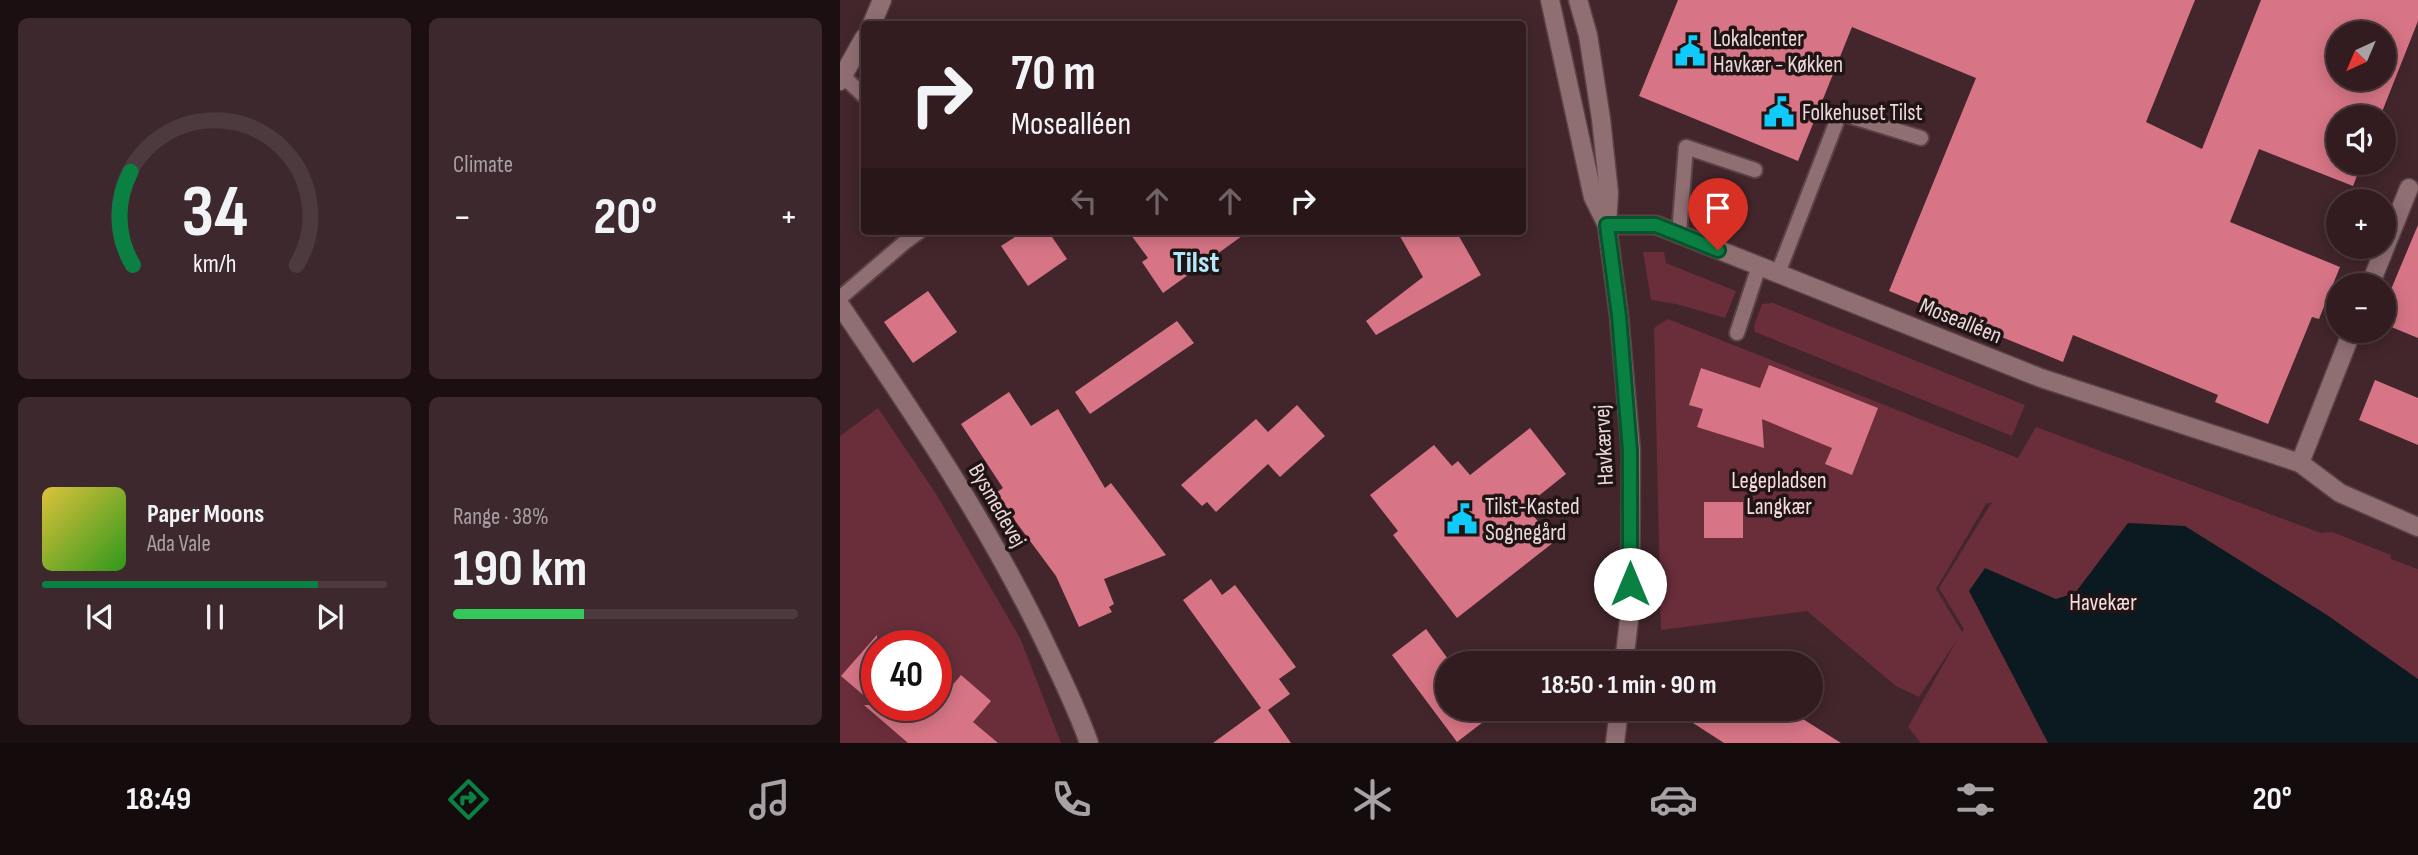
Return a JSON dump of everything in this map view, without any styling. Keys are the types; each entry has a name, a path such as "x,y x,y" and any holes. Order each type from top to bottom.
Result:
{"street":[{"path":"873,21 882,0"},
{"name":"Havkærvej","path":"1550,0 1593,197 1607,225"},
{"name":"Havkærvej","path":"1578,0 1588,35 1601,119 1609,193 1607,225 1619,316 1630,451 1630,611 1625,651"},
{"path":"842,78 861,43"},
{"path":"2375,273 2409,188"},
{"name":"Mosealléen","path":"1607,225 1656,225 2041,378 2300,463 2340,493 2418,527"},
{"name":"Bysmedevej","path":"840,306 937,448 1024,597 1081,719 1089,743"},
{"path":"2300,463 2347,343"},
{"path":"1615,743 1618,721"}],"lane":[{"path":"842,78 861,94"},
{"path":"1778,273 1840,113 1921,138"},
{"path":"1679,233 1686,147 1755,170"},
{"path":"840,298 915,235"},
{"path":"1737,333 1759,266"}],"green space":[{"path":"1643,252 1664,252 1666,263 1736,291 1725,318 1651,300"},
{"path":"1773,303 2025,405 2012,436 1755,332 1754,326 1762,304"},
{"path":"1668,319 2018,458 2036,427 2321,533 2332,532 2391,555 2391,559 2418,569 2418,743 1921,743 1908,727 1957,640 1919,697 1896,686 1807,611 1661,630 1654,328","holes":["1992,502 1939,588 1964,629 1962,632 1936,589 1986,504"]},
{"path":"878,408 936,494 1020,638 1061,743 840,743 840,436"}],"shaded area":[{"path":"2128,523 2185,526 2327,615 2418,679 2418,743 2048,743 1969,591 1985,568 2056,599 2075,593"}],"building":[{"path":"1678,0 2195,0 2146,122 2202,149 2261,0 2418,0 2418,21 2396,77 2396,21 2326,21 2326,91 2390,91 2385,105 2326,105 2326,175 2357,175 2353,186 2259,149 2230,222 2340,267 2338,273 2326,273 2326,302 2319,319 2312,317 2268,424 2215,402 2218,395 2073,335 2063,362 1889,291 1976,78 1852,27 1798,161 1639,96"},
{"path":"2418,225 2418,338 2396,329 2396,277"},
{"path":"1018,235 1051,235 1067,259 1028,286 1001,246"},
{"path":"1131,235 1243,235 1163,293 1142,262 1148,258"},
{"path":"1399,235 1458,235 1481,275 1376,335 1366,321 1423,277"},
{"path":"928,291 957,332 913,363 884,322"},
{"path":"1177,321 1194,343 1090,414 1075,392"},
{"path":"1769,365 1878,408 1852,475 1825,464 1832,448 1762,419 1764,448 1697,427 1703,409 1689,405 1701,368 1760,388"},
{"path":"2375,380 2418,398 2418,445 2359,420"},
{"path":"1009,392 1031,426 1058,409 1105,488 1111,483 1166,555 1104,579 1114,604 1109,607 1112,612 1079,627 1056,576 997,492 1003,488 961,424"},
{"path":"1297,405 1325,436 1280,477 1268,464 1216,512 1207,502 1202,506 1181,485 1256,419 1268,432"},
{"name":"Tilst-Kasted Sognegård","path":"1530,428 1566,474 1526,506 1554,542 1457,618 1393,535 1398,531 1370,495 1434,445 1452,466 1458,461 1470,475"},
{"path":"1704,502 1743,502 1743,538 1704,538"},
{"path":"1211,579 1222,595 1235,585 1296,667 1279,679 1290,694 1268,710 1291,743 1213,743 1261,708 1183,600"},
{"path":"1426,629 1442,651 1435,651 1435,713 1392,655"},
{"path":"861,653 861,693 841,676"},
{"path":"961,675 991,701 973,722 998,743 908,743 883,721 952,721 952,686"},
{"path":"1441,721 1484,721 1457,742"},
{"path":"1690,721 1806,721 1841,743 1724,743"}],"place":[{"name":"Lokalcenter Havkær - Køkken","path":"1690,51"},
{"name":"Folkehuset Tilst","path":"1779,112"},
{"name":"Tilst-Kasted Sognegård","path":"1462,519"}],"district":[{"name":"Tilst","path":"1196,262"}],"route":[{"path":"1630,584 1630,451 1619,316 1607,225 1656,225 1718,250"}],"park label":[{"name":"Legepladsen Langkær","path":"1779,493"},
{"name":"Havekær","path":"2103,602"}]}
